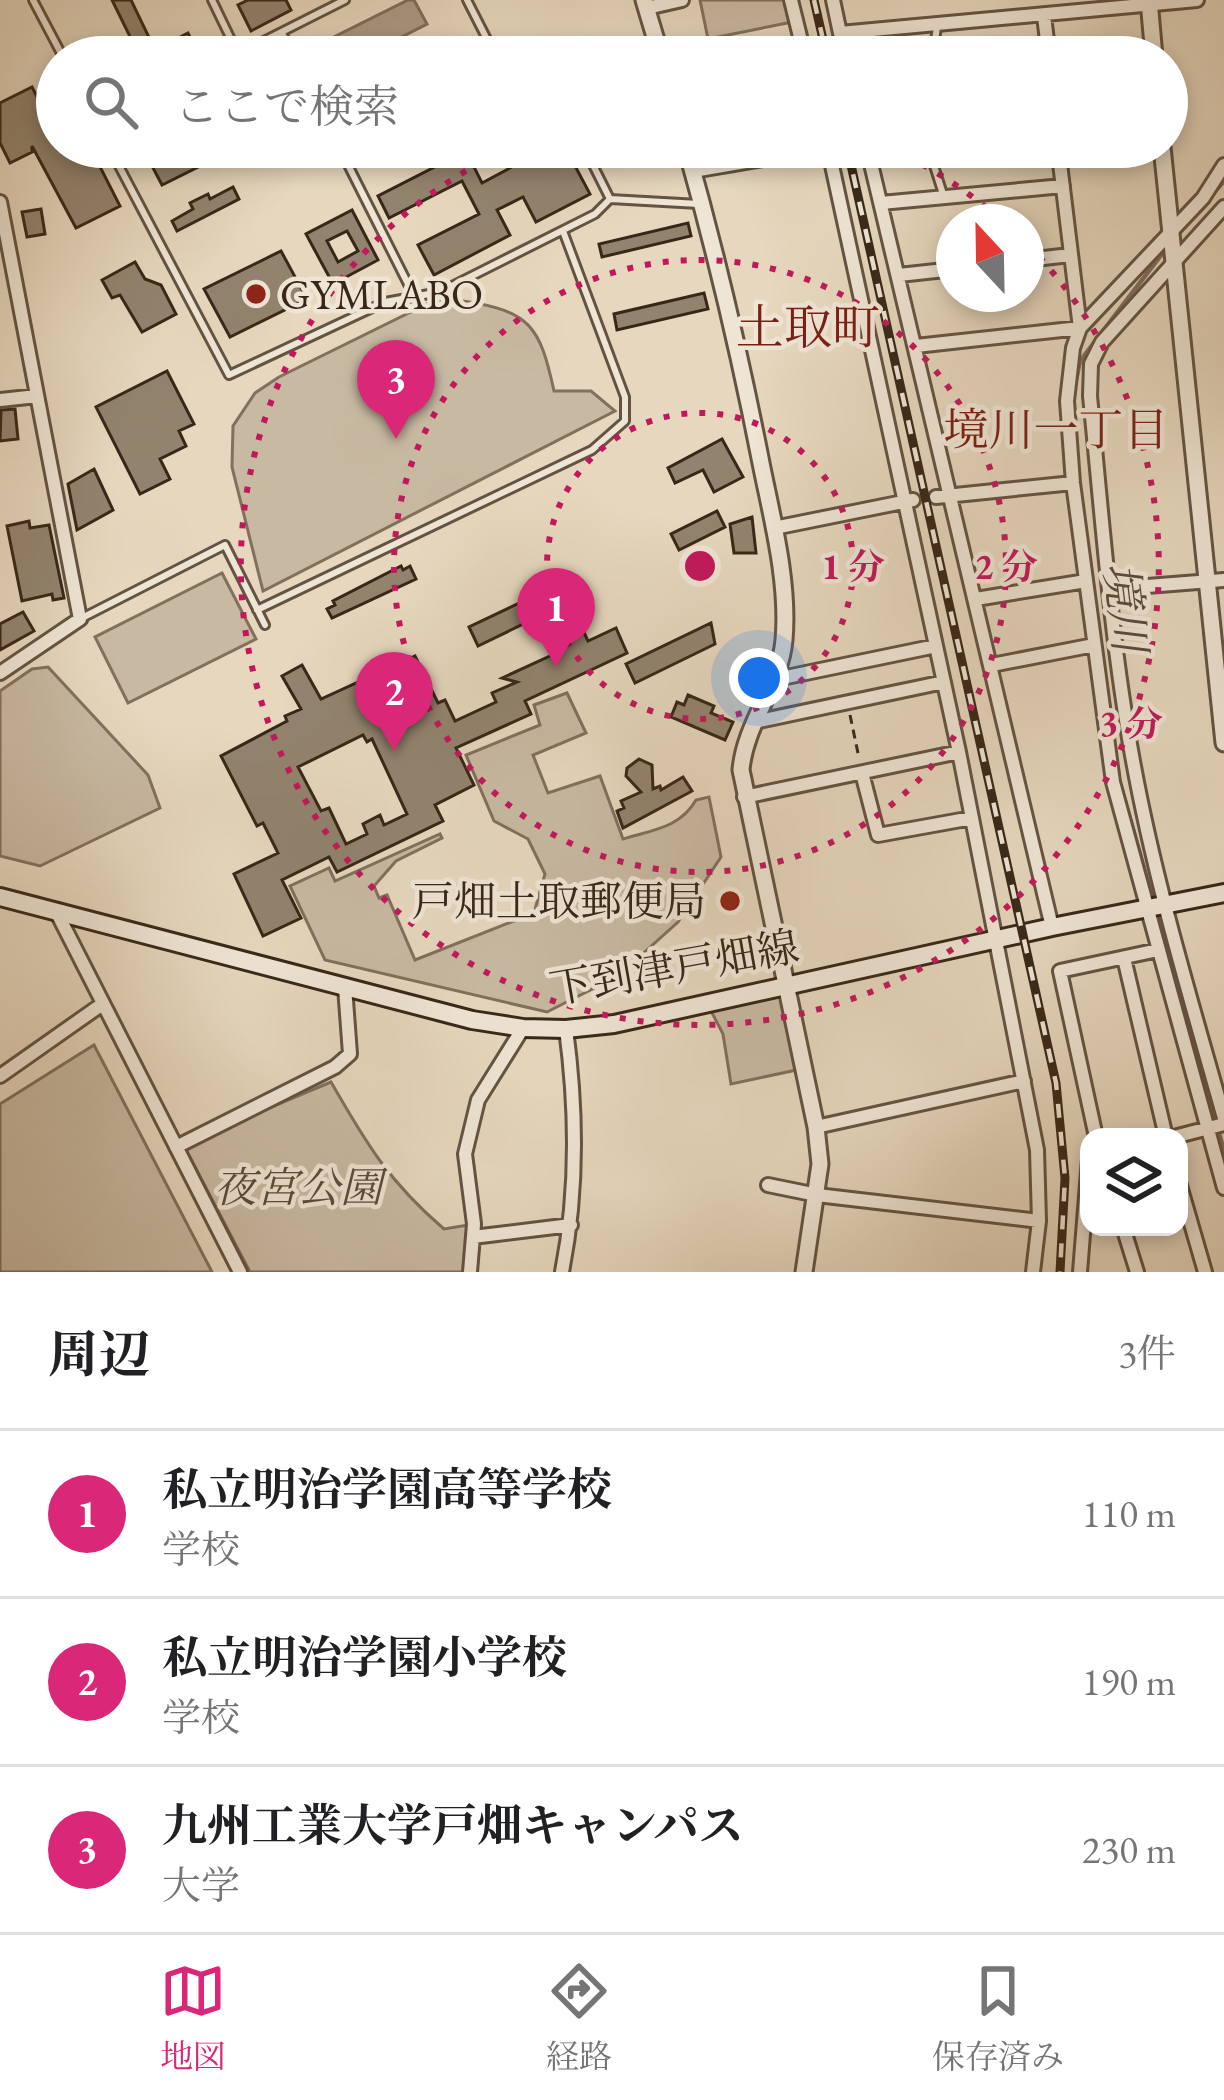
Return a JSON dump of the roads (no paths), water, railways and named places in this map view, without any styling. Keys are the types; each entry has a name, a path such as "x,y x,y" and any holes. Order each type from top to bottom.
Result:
{"main road":[{"name":"下到津戸畑線","path":"0,897 472,1020 566,1029 614,1024 1224,893"}],"street":[{"path":"655,36 645,4 682,0"},
{"path":"790,0 799,36"},
{"path":"833,0 841,36"},
{"path":"840,33 1197,0"},
{"path":"1149,2 1152,36"},
{"path":"1044,16 1046,36"},
{"path":"1188,1133 1224,1121 1113,782 1073,482 1067,400 1080,328 1203,198 1224,165"},
{"path":"692,168 743,372 774,528 784,640 742,751 744,797 816,1127 820,1164 804,1272"},
{"path":"693,171 710,168"},
{"path":"833,168 908,501 1037,1150 1039,1221 1034,1272"},
{"path":"872,168 1052,927"},
{"path":"1061,168 1080,328"},
{"path":"1164,168 1224,743"},
{"path":"881,203 1063,186"},
{"path":"0,202 80,619 0,673"},
{"path":"1224,207 1102,342 1091,364 1090,395 1109,589 1156,906 1158,950 1224,1188"},
{"path":"1044,258 1070,255"},
{"path":"899,275 936,271"},
{"path":"0,294 17,292"},
{"path":"916,346 1080,328"},
{"path":"0,400 37,396"},
{"path":"936,497 1073,482"},
{"path":"774,528 908,501"},
{"path":"1109,589 1224,580"},
{"path":"976,598 1086,581"},
{"path":"992,665 1094,645"},
{"path":"772,680 936,646"},
{"path":"754,722 944,682"},
{"path":"744,797 959,752"},
{"path":"862,772 878,835 972,818"},
{"path":"56,911 240,1272"},
{"path":"1094,1128 1060,971 1158,950"},
{"path":"1124,958 1168,1128"},
{"path":"176,1147 335,1067 350,1054 345,987"},
{"path":"0,1076 101,1005"},
{"path":"470,1272 473,1238 465,1154 478,1100 523,1028"},
{"path":"562,1272 571,1225 576,1107 566,1029"},
{"path":"816,1127 1024,1081"},
{"path":"768,1185 1039,1221"},
{"path":"1188,1213 1205,1272"},
{"path":"473,1238 571,1225"},
{"path":"1080,1272 1083,1236"},
{"path":"1126,1236 1137,1272"}],"lane":[{"path":"33,0 52,36"},
{"path":"212,0 227,36"},
{"path":"276,36 345,0"},
{"path":"467,0 485,36"},
{"path":"936,36 938,26"},
{"path":"120,168 229,375 385,302 440,292 595,214 610,199 701,204"},
{"path":"350,168 413,295"},
{"path":"594,168 610,199"},
{"path":"935,168 944,197"},
{"path":"257,610 592,450 625,422 621,386 563,231"},
{"path":"80,619 225,545 265,625"}],"waterway":[{"name":"境川","path":"1175,237 1224,181"},
{"name":"境川","path":"1074,390 1080,361 1168,246"},
{"name":"境川","path":"1083,514 1115,752"},
{"name":"境川","path":"1121,787 1154,903"},
{"name":"境川","path":"1157,914 1224,1151"}],"railway":[{"path":"814,0 822,36"},
{"path":"852,168 1056,1083 1065,1178 1060,1272"}],"place":[{"name":"GYMLABO","path":"256,294"},
{"name":"九州工業大学戸畑キャンパス","path":"396,439"},
{"name":"私立明治学園高等学校","path":"556,667"},
{"name":"私立明治学園小学校","path":"394,751"},
{"name":"戸畑土取郵便局","path":"730,901"}],"district":[{"name":"土取町","path":"808,327"},
{"name":"境川一丁目","path":"1056,429"}],"park label":[{"name":"夜宮公園","path":"298,1187"}]}
